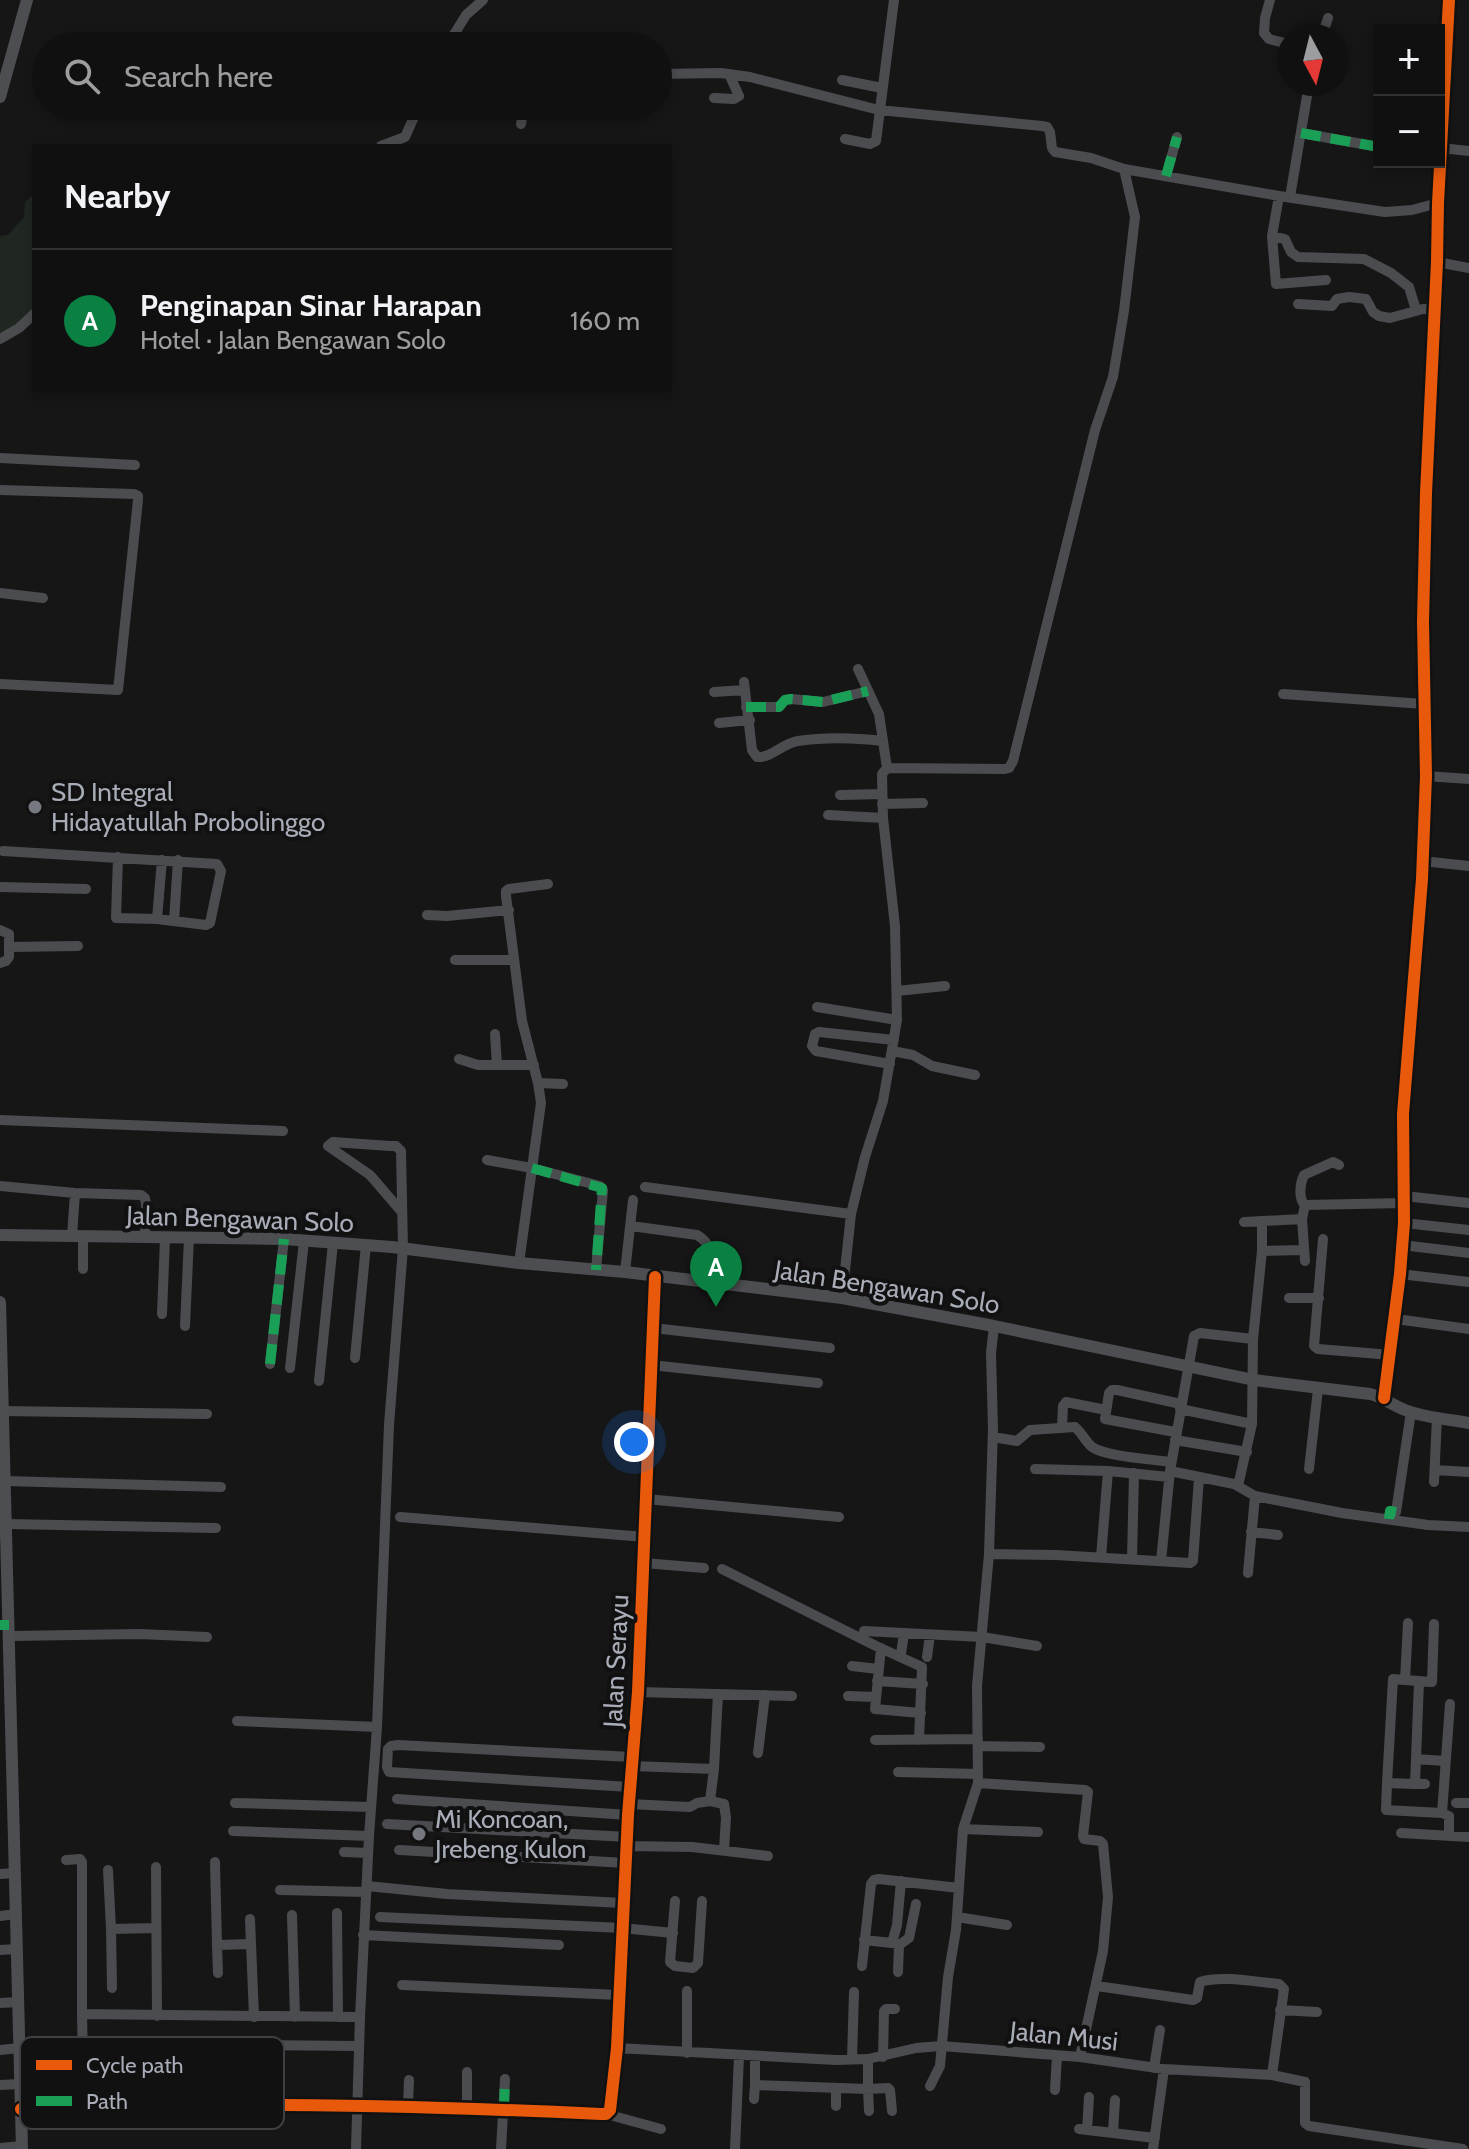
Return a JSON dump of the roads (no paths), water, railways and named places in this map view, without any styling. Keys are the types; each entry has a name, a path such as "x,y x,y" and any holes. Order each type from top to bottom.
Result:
{"main road":[{"path":"0,97 27,0"},
{"name":"Jalan Bengawan Solo","path":"0,1235 284,1239 366,1245 842,1298 1254,1380 1370,1394 1411,1412 1469,1423"},
{"path":"0,1302 7,1838 15,1873 20,2096"}],"street":[{"path":"455,32 466,15 483,0"},
{"path":"845,139 874,143 894,0"},
{"path":"1270,0 1264,33 1269,39 1277,41"},
{"path":"1445,35 1449,0"},
{"path":"1326,24 1328,18"},
{"path":"672,74 729,74 879,110 1047,127 1055,152 1091,158 1124,169 1284,197 1385,212 1412,210 1438,203"},
{"path":"714,98 737,98 739,93 729,74"},
{"path":"842,80 882,88"},
{"path":"1307,96 1301,133 1272,236 1276,284 1326,280"},
{"path":"386,144 405,137 413,120"},
{"path":"521,124 522,120"},
{"path":"1301,133 1373,146"},
{"path":"1166,176 1177,137"},
{"path":"1445,143 1469,151"},
{"path":"1384,1398 1396,1319 1404,1223 1403,1114 1426,776 1423,622 1439,168"},
{"path":"887,768 1001,770 1009,768 1013,761 1095,430 1113,377 1135,217 1124,169"},
{"path":"1272,236 1285,239 1291,252 1298,257 1356,258 1371,262 1409,287 1416,310"},
{"path":"1437,262 1469,268"},
{"path":"1298,304 1332,306 1337,299 1357,297 1366,299 1379,316 1390,318 1416,310 1435,309"},
{"path":"0,339 32,316"},
{"path":"0,458 135,465"},
{"path":"0,490 138,496 118,690 0,684"},
{"path":"0,593 43,598"},
{"path":"842,1298 851,1214 883,1101 897,1020 894,916 882,799 882,774 887,768 879,714 858,669"},
{"path":"714,692 744,686 752,750 760,758 798,741 883,741"},
{"path":"746,707 779,707 785,700 791,699 823,702 868,691"},
{"path":"1283,694 1424,704"},
{"path":"719,723 750,720"},
{"path":"1426,776 1469,779"},
{"path":"840,795 923,803"},
{"path":"828,815 883,818"},
{"path":"1,850 178,860 217,864 221,871 209,925 116,918 118,857"},
{"path":"157,919 162,860"},
{"path":"174,921 178,860"},
{"path":"1422,861 1469,866"},
{"path":"519,1263 541,1103 522,1021 506,896 507,890 548,884"},
{"path":"0,887 86,889"},
{"path":"427,915 509,910"},
{"path":"0,930 9,934 8,959 0,963"},
{"path":"9,947 78,946"},
{"path":"455,960 513,960"},
{"path":"897,991 945,986"},
{"path":"817,1007 897,1020"},
{"path":"890,1064 816,1051 812,1046 815,1034 819,1032 893,1046 932,1066 975,1075"},
{"path":"495,1034 497,1065"},
{"path":"459,1059 476,1065 534,1065"},
{"path":"538,1083 563,1084"},
{"path":"0,1120 283,1131"},
{"path":"356,2149 361,2104 360,2017 368,1935 368,1853 377,1727 390,1421 403,1248 401,1151 396,1146 330,1143 328,1146 370,1175 401,1211"},
{"path":"487,1160 532,1168 602,1188 596,1270"},
{"path":"1305,1205 1301,1198 1304,1175 1333,1162 1339,1165"},
{"path":"0,1186 141,1195 146,1204 145,1238"},
{"path":"645,1187 851,1214"},
{"path":"75,1193 77,1237 83,1269"},
{"path":"625,1272 633,1200"},
{"path":"1305,1205 1404,1200 1469,1203"},
{"path":"1262,1251 1304,1256 1302,1210 1305,1205"},
{"path":"1244,1222 1302,1219"},
{"path":"1238,1486 1252,1424 1253,1339 1262,1221"},
{"path":"1404,1223 1469,1230"},
{"path":"631,1226 697,1235 705,1240 709,1247 705,1282"},
{"path":"162,1314 165,1238"},
{"path":"185,1326 189,1238"},
{"path":"270,1364 284,1239"},
{"path":"1323,1239 1314,1346 1318,1349 1391,1355"},
{"path":"290,1368 304,1241"},
{"path":"319,1381 333,1243"},
{"path":"355,1358 366,1245"},
{"path":"1402,1245 1469,1253"},
{"path":"1400,1274 1469,1282"},
{"name":"Jalan Serayu","path":"606,2114 611,2105 617,2048 623,1903 638,1692 655,1277"},
{"path":"1289,1298 1319,1298"},
{"path":"1396,1319 1469,1329"},
{"path":"930,2086 940,2066 957,1917 963,1829 978,1779 977,1686 989,1554 994,1326"},
{"path":"653,1328 830,1348"},
{"path":"1161,1561 1170,1470 1194,1336 1197,1333 1253,1339"},
{"path":"651,1365 818,1383"},
{"path":"1309,1469 1318,1389"},
{"path":"1247,1452 1105,1419 1109,1393 1112,1390 1252,1424"},
{"path":"1062,1427 1066,1402 1106,1410"},
{"path":"3,1411 207,1414"},
{"path":"1389,1519 1390,1511 1396,1512 1411,1412"},
{"path":"1434,1482 1437,1417"},
{"path":"993,1437 1017,1441 1030,1430 1075,1427 1090,1445 1101,1452 1238,1486 1255,1496 1342,1513 1428,1525 1469,1527"},
{"path":"1101,1452 1097,1460 1103,1471 1101,1557"},
{"path":"1035,1469 1134,1473 1170,1470"},
{"path":"1435,1470 1469,1472"},
{"path":"1132,1559 1134,1473"},
{"path":"3,1477 221,1487"},
{"path":"989,1554 1190,1563 1193,1561 1199,1478"},
{"path":"1248,1573 1255,1496"},
{"path":"646,1499 839,1517"},
{"path":"400,1517 645,1537"},
{"path":"4,1520 216,1528"},
{"path":"1251,1532 1278,1535"},
{"path":"644,1563 704,1568"},
{"path":"722,1569 922,1667 919,1740"},
{"path":"1405,1680 1408,1623"},
{"path":"1434,1624 1432,1682 1393,1679 1387,1811 1442,1813 1449,1816 1449,1836"},
{"path":"6,1629 207,1637"},
{"path":"864,1631 982,1637 1037,1646"},
{"path":"901,1654 904,1633"},
{"path":"927,1657 930,1635"},
{"path":"881,1648 875,1709 921,1713"},
{"path":"852,1666 877,1675 923,1684"},
{"path":"1387,1783 1420,1784 1416,1759 1419,1682"},
{"path":"638,1692 792,1696"},
{"path":"710,1801 718,1694"},
{"path":"758,1753 765,1695"},
{"path":"848,1696 876,1697"},
{"path":"1442,1813 1450,1704"},
{"path":"237,1721 377,1727"},
{"path":"875,1740 1040,1747"},
{"path":"630,1787 389,1772 388,1749 398,1745 714,1769"},
{"path":"1416,1759 1445,1761"},
{"path":"898,1772 1088,1792 1083,1836 1084,1839 1102,1842 1107,1888 1103,1951 1080,2057"},
{"path":"397,1799 629,1810 690,1807 710,1801 724,1804 724,1850"},
{"path":"235,1803 370,1807"},
{"path":"1456,1803 1469,1803"},
{"path":"387,1824 628,1841 768,1856"},
{"path":"963,1829 1038,1832"},
{"path":"233,1831 369,1836"},
{"path":"1401,1833 1469,1837"},
{"path":"399,1850 626,1863"},
{"path":"344,1852 368,1853"},
{"path":"66,1860 80,1859 82,1862 82,2037"},
{"path":"215,1862 218,1973"},
{"path":"156,1867 157,2016"},
{"path":"108,1870 112,1988"},
{"path":"0,1874 15,1873"},
{"path":"862,1966 871,1884 874,1880 959,1888"},
{"path":"898,1972 896,1944 901,1881"},
{"path":"280,1890 370,1888 623,1903"},
{"path":"675,1901 670,1962 675,1966 696,1967 702,1901"},
{"path":"864,1940 896,1944 906,1941 916,1904"},
{"path":"337,1913 338,2017"},
{"path":"0,1916 16,1914"},
{"path":"292,1915 295,2017"},
{"path":"380,1917 673,1933"},
{"path":"957,1917 1007,1925"},
{"path":"250,1919 254,2017"},
{"path":"111,1929 156,1928"},
{"path":"368,1935 559,1945"},
{"path":"217,1945 251,1944"},
{"path":"0,1950 17,1949"},
{"path":"1097,1986 1193,2000 1197,1998 1202,1981 1216,1979 1279,1984 1284,1989 1272,2075"},
{"path":"402,1985 619,1995"},
{"path":"687,1991 687,2053"},
{"path":"852,2059 854,1992"},
{"path":"0,2003 18,2002"},
{"path":"883,2057 884,2011 895,2009"},
{"path":"1280,2010 1317,2012"},
{"path":"82,2014 360,2017"},
{"path":"1089,2097 1083,2129 1113,2132 1154,2144 1160,2030"},
{"path":"284,2045 359,2046"},
{"name":"Jalan Musi","path":"617,2048 739,2056 868,2059 916,2048 941,2046 1080,2057 1159,2069 1272,2075 1305,2082 1305,2123 1309,2126 1463,2149"},
{"path":"0,2050 19,2048"},
{"path":"735,2149 739,2056"},
{"path":"754,2099 755,2056"},
{"path":"1055,2090 1057,2056"},
{"path":"868,2059 869,2111"},
{"path":"467,2072 467,2108"},
{"path":"501,2149 505,2079"},
{"path":"408,2106 409,2080"},
{"path":"0,2085 19,2084"},
{"path":"755,2085 889,2089 892,2111"},
{"path":"836,2089 836,2106"},
{"path":"1113,2132 1115,2100"},
{"path":"284,2105 361,2104 606,2114 661,2129"},
{"path":"1370,2135 1371,2149"},
{"path":"0,2148 22,2148"}],"place":[{"name":"SD Integral Hidayatullah Probolinggo","path":"35,807"},
{"name":"Penginapan Sinar Harapan","path":"716,1307"},
{"name":"Mi Koncoan, Jrebeng Kulon","path":"419,1834"}]}
